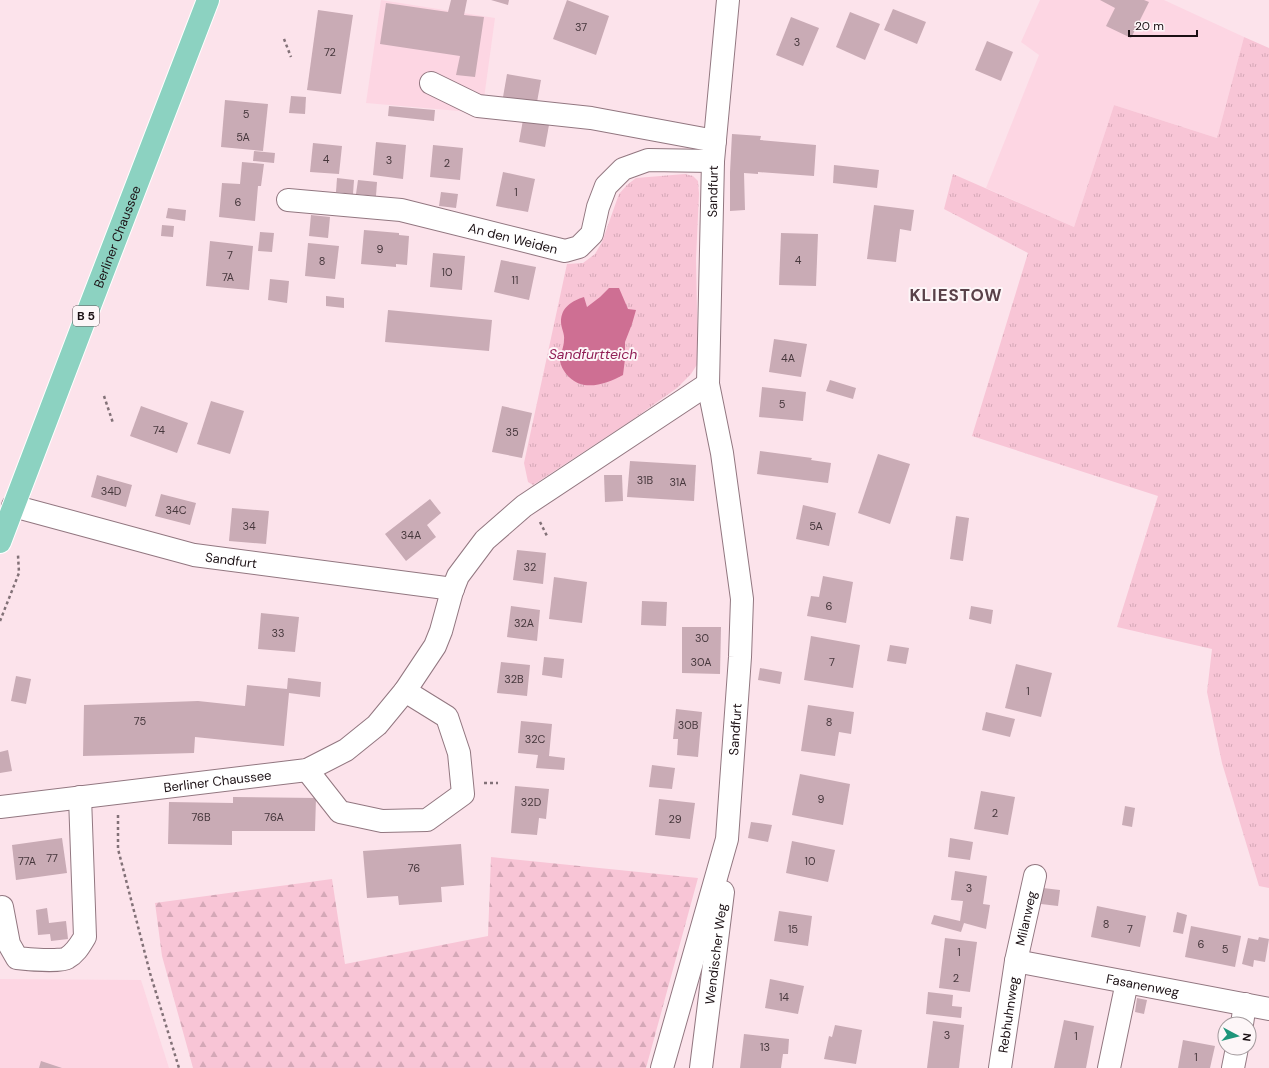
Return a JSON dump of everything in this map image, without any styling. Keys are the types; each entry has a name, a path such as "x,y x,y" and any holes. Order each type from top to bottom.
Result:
{"main road":[{"name":"Berliner Chaussee","path":"0,542 208,0"}],"street":[{"name":"Sandfurt","path":"662,1068 726,839 740,657 742,600 722,453 708,384 714,151 728,0"},
{"path":"431,84 478,106 591,118 714,151"},
{"name":"An den Weiden","path":"288,200 401,210 565,250 579,247 592,234 598,207 606,186 622,169 648,160 714,151"},
{"path":"307,770 340,812 382,822 427,820 463,794 459,753 447,717 405,691 434,646 441,631 458,576 485,540 524,506 708,384"},
{"name":"Sandfurt","path":"13,506 194,555 453,589"},
{"name":"Berliner Chaussee","path":"0,807 307,770 346,750 377,725 405,691"},
{"path":"2,907 9,944 18,958 36,960 66,959 78,949 85,937 80,797"},
{"name":"Wendischer Weg","path":"701,1068 722,900 726,839"},
{"name":"Milanweg","path":"1016,961 1035,876"},
{"name":"Fasanenweg","path":"1016,961 1127,982 1244,1014 1269,1009"},
{"name":"Rebhuhnweg","path":"1000,1068 1016,961"},
{"path":"1109,1068 1127,982"},
{"path":"1233,1068 1235,1056"}],"path":[{"path":"284,39 291,57"},
{"path":"104,396 113,423"},
{"path":"119,793 118,849 150,973 179,1068"}],"shaded area":[{"path":"381,0 495,18 482,113 366,103"},
{"path":"1040,0 1164,0 1244,37 1217,138 1114,105 1074,227 986,188 1039,55 1021,42"},
{"path":"0,979 141,980 169,1068 0,1068"}],"green space":[{"path":"1244,37 1269,48 1269,888 1259,886 1222,763 1207,692 1212,649 1117,627 1158,496 972,436 1028,253 944,209 953,174 1074,227 1114,105 1217,138"},
{"path":"685,174 693,176 698,181 699,194 696,259 698,363 691,374 677,388 632,420 533,485 528,482 524,463 567,264 583,263 595,254 602,242 619,194 636,178"},
{"path":"491,857 698,878 646,1068 193,1068 162,956 155,903 332,879 345,964 488,936"}],"water":[{"name":"Sandfurtteich","path":"609,288 619,288 628,309 636,310 625,342 623,375 602,384 581,384 575,382 569,377 563,370 560,361 564,338 561,317 568,305 575,300 584,297 587,307"}],"building":[{"path":"451,0 467,0 464,15 484,17 475,77 456,75 460,56 380,44 386,3 448,12"},
{"path":"491,0 509,0 508,5"},
{"path":"567,0 609,16 596,55 553,39"},
{"path":"1100,0 1144,0 1149,2 1131,38 1106,26 1115,8"},
{"path":"893,9 926,22 917,44 884,30"},
{"path":"318,10 353,15 341,94 307,90"},
{"path":"850,12 880,24 865,60 836,47"},
{"path":"791,17 819,28 803,66 776,55"},
{"path":"987,41 1013,52 1001,81 975,70"},
{"path":"507,74 541,80 537,102 503,97"},
{"path":"291,96 306,97 305,114 289,113"},
{"path":"225,100 268,104 263,151 221,147"},
{"path":"389,106 435,110 434,121 388,116"},
{"path":"523,120 549,125 545,147 519,142"},
{"path":"732,134 761,136 760,140 816,145 814,176 758,172 758,174 744,173 745,210 730,211"},
{"path":"376,142 406,145 403,179 373,175"},
{"path":"313,143 342,146 339,174 310,172"},
{"path":"433,145 463,148 460,180 430,177"},
{"path":"254,151 275,153 274,163 253,161"},
{"path":"242,162 264,164 261,186 258,186 255,221 219,217 222,183 240,184"},
{"path":"834,165 879,170 877,188 833,183"},
{"path":"503,172 535,179 528,212 496,206"},
{"path":"337,178 354,180 353,194 336,192"},
{"path":"358,180 377,182 376,196 356,194"},
{"path":"441,192 458,194 456,208 439,206"},
{"path":"874,205 914,210 911,231 900,229 896,262 867,259"},
{"path":"168,208 186,210 185,221 166,218"},
{"path":"311,215 330,217 328,238 309,236"},
{"path":"162,225 174,226 173,237 161,236"},
{"path":"364,230 399,233 399,235 409,236 407,265 396,264 396,267 361,264"},
{"path":"260,232 274,233 272,252 258,251"},
{"path":"781,233 818,234 816,286 779,285"},
{"path":"210,241 253,246 249,290 206,286"},
{"path":"308,243 339,246 335,279 305,276"},
{"path":"433,253 465,256 462,290 430,287"},
{"path":"501,260 536,267 529,300 494,292"},
{"path":"270,279 289,281 287,303 268,300"},
{"path":"326,296 344,298 344,308 326,306"},
{"path":"388,310 492,320 489,351 385,342"},
{"path":"774,339 807,344 801,377 769,372"},
{"path":"830,380 856,388 853,399 826,391"},
{"path":"762,387 806,392 803,421 759,417"},
{"path":"211,401 244,411 230,454 197,444"},
{"path":"141,406 188,423 177,453 130,436"},
{"path":"502,406 532,413 522,458 492,452"},
{"path":"760,451 812,458 811,460 831,463 828,483 757,474"},
{"path":"878,454 910,464 890,524 858,513"},
{"path":"630,461 696,465 694,501 627,497"},
{"path":"97,475 132,485 126,507 91,497"},
{"path":"604,475 622,475 623,501 605,502"},
{"path":"161,494 196,503 190,525 155,516"},
{"path":"430,499 441,513 427,525 436,537 406,561 385,534"},
{"path":"803,505 836,513 829,546 796,539"},
{"path":"232,508 269,511 266,544 229,541"},
{"path":"956,516 969,518 963,561 950,559"},
{"path":"517,550 546,553 543,584 513,580"},
{"path":"823,576 853,582 846,623 807,616 811,596 819,597"},
{"path":"554,577 587,582 582,623 549,619"},
{"path":"642,601 667,602 666,626 641,625"},
{"path":"511,606 540,610 537,641 507,637"},
{"path":"971,606 993,610 991,624 969,619"},
{"path":"261,613 299,617 295,652 258,649"},
{"path":"682,627 721,627 720,674 682,673"},
{"path":"811,636 860,645 853,688 804,680"},
{"path":"890,645 909,648 906,664 887,661"},
{"path":"544,657 564,659 562,678 542,675"},
{"path":"501,662 530,665 527,696 497,693"},
{"path":"1016,664 1052,673 1041,717 1005,708"},
{"path":"760,668 782,672 780,684 758,680"},
{"path":"16,676 31,679 26,704 11,701"},
{"path":"288,678 321,682 320,697 289,693 284,746 195,737 194,753 83,756 84,705 198,701 245,706 247,685 287,689"},
{"path":"808,705 854,712 851,734 839,732 835,756 801,751"},
{"path":"676,709 702,712 698,757 677,755 678,739 673,739"},
{"path":"986,712 1015,719 1010,737 982,730"},
{"path":"521,721 552,724 549,756 565,758 564,770 536,768 538,755 518,753"},
{"path":"8,750 12,771 0,773 0,752"},
{"path":"652,765 675,768 672,789 649,787"},
{"path":"800,774 850,784 843,825 792,815"},
{"path":"515,786 549,789 546,819 539,818 537,835 511,833"},
{"path":"981,791 1015,797 1008,835 974,829"},
{"path":"233,797 316,798 315,831 232,831 232,845 168,844 169,802 233,803"},
{"path":"659,799 695,803 690,839 655,835"},
{"path":"1125,806 1135,808 1132,827 1122,825"},
{"path":"751,822 772,825 768,842 748,838"},
{"path":"62,838 67,873 16,880 12,845"},
{"path":"950,838 973,842 970,860 948,857"},
{"path":"792,841 835,850 828,882 786,873"},
{"path":"461,844 464,885 441,887 442,902 399,905 398,896 367,898 363,851"},
{"path":"955,871 987,876 983,904 990,905 986,929 964,923 961,932 931,924 934,915 960,921 963,901 951,900"},
{"path":"1043,888 1060,890 1058,906 1041,904"},
{"path":"1097,906 1146,916 1140,947 1091,937"},
{"path":"47,908 49,923 66,921 68,939 51,941 50,934 38,935 36,910"},
{"path":"779,911 812,916 808,946 774,941"},
{"path":"1177,912 1187,915 1183,934 1173,932"},
{"path":"1191,926 1241,936 1235,967 1185,957"},
{"path":"1259,937 1269,939 1265,962 1254,960 1253,967 1242,964 1248,938 1258,940"},
{"path":"945,938 977,942 970,992 939,988"},
{"path":"770,979 804,986 798,1014 765,1008"},
{"path":"928,992 953,995 952,1006 962,1007 961,1018 926,1014"},
{"path":"1137,998 1147,1000 1144,1014 1135,1012"},
{"path":"1064,1020 1094,1026 1086,1068 1054,1068"},
{"path":"933,1021 964,1025 959,1068 927,1068"},
{"path":"835,1025 862,1030 856,1064 824,1059 829,1036 832,1037"},
{"path":"744,1034 789,1039 788,1054 783,1054 781,1068 740,1068"},
{"path":"1183,1040 1215,1046 1210,1068 1178,1068"},
{"path":"41,1061 62,1068 39,1068"}],"district":[{"name":"KLIESTOW","path":"956,295"}]}
